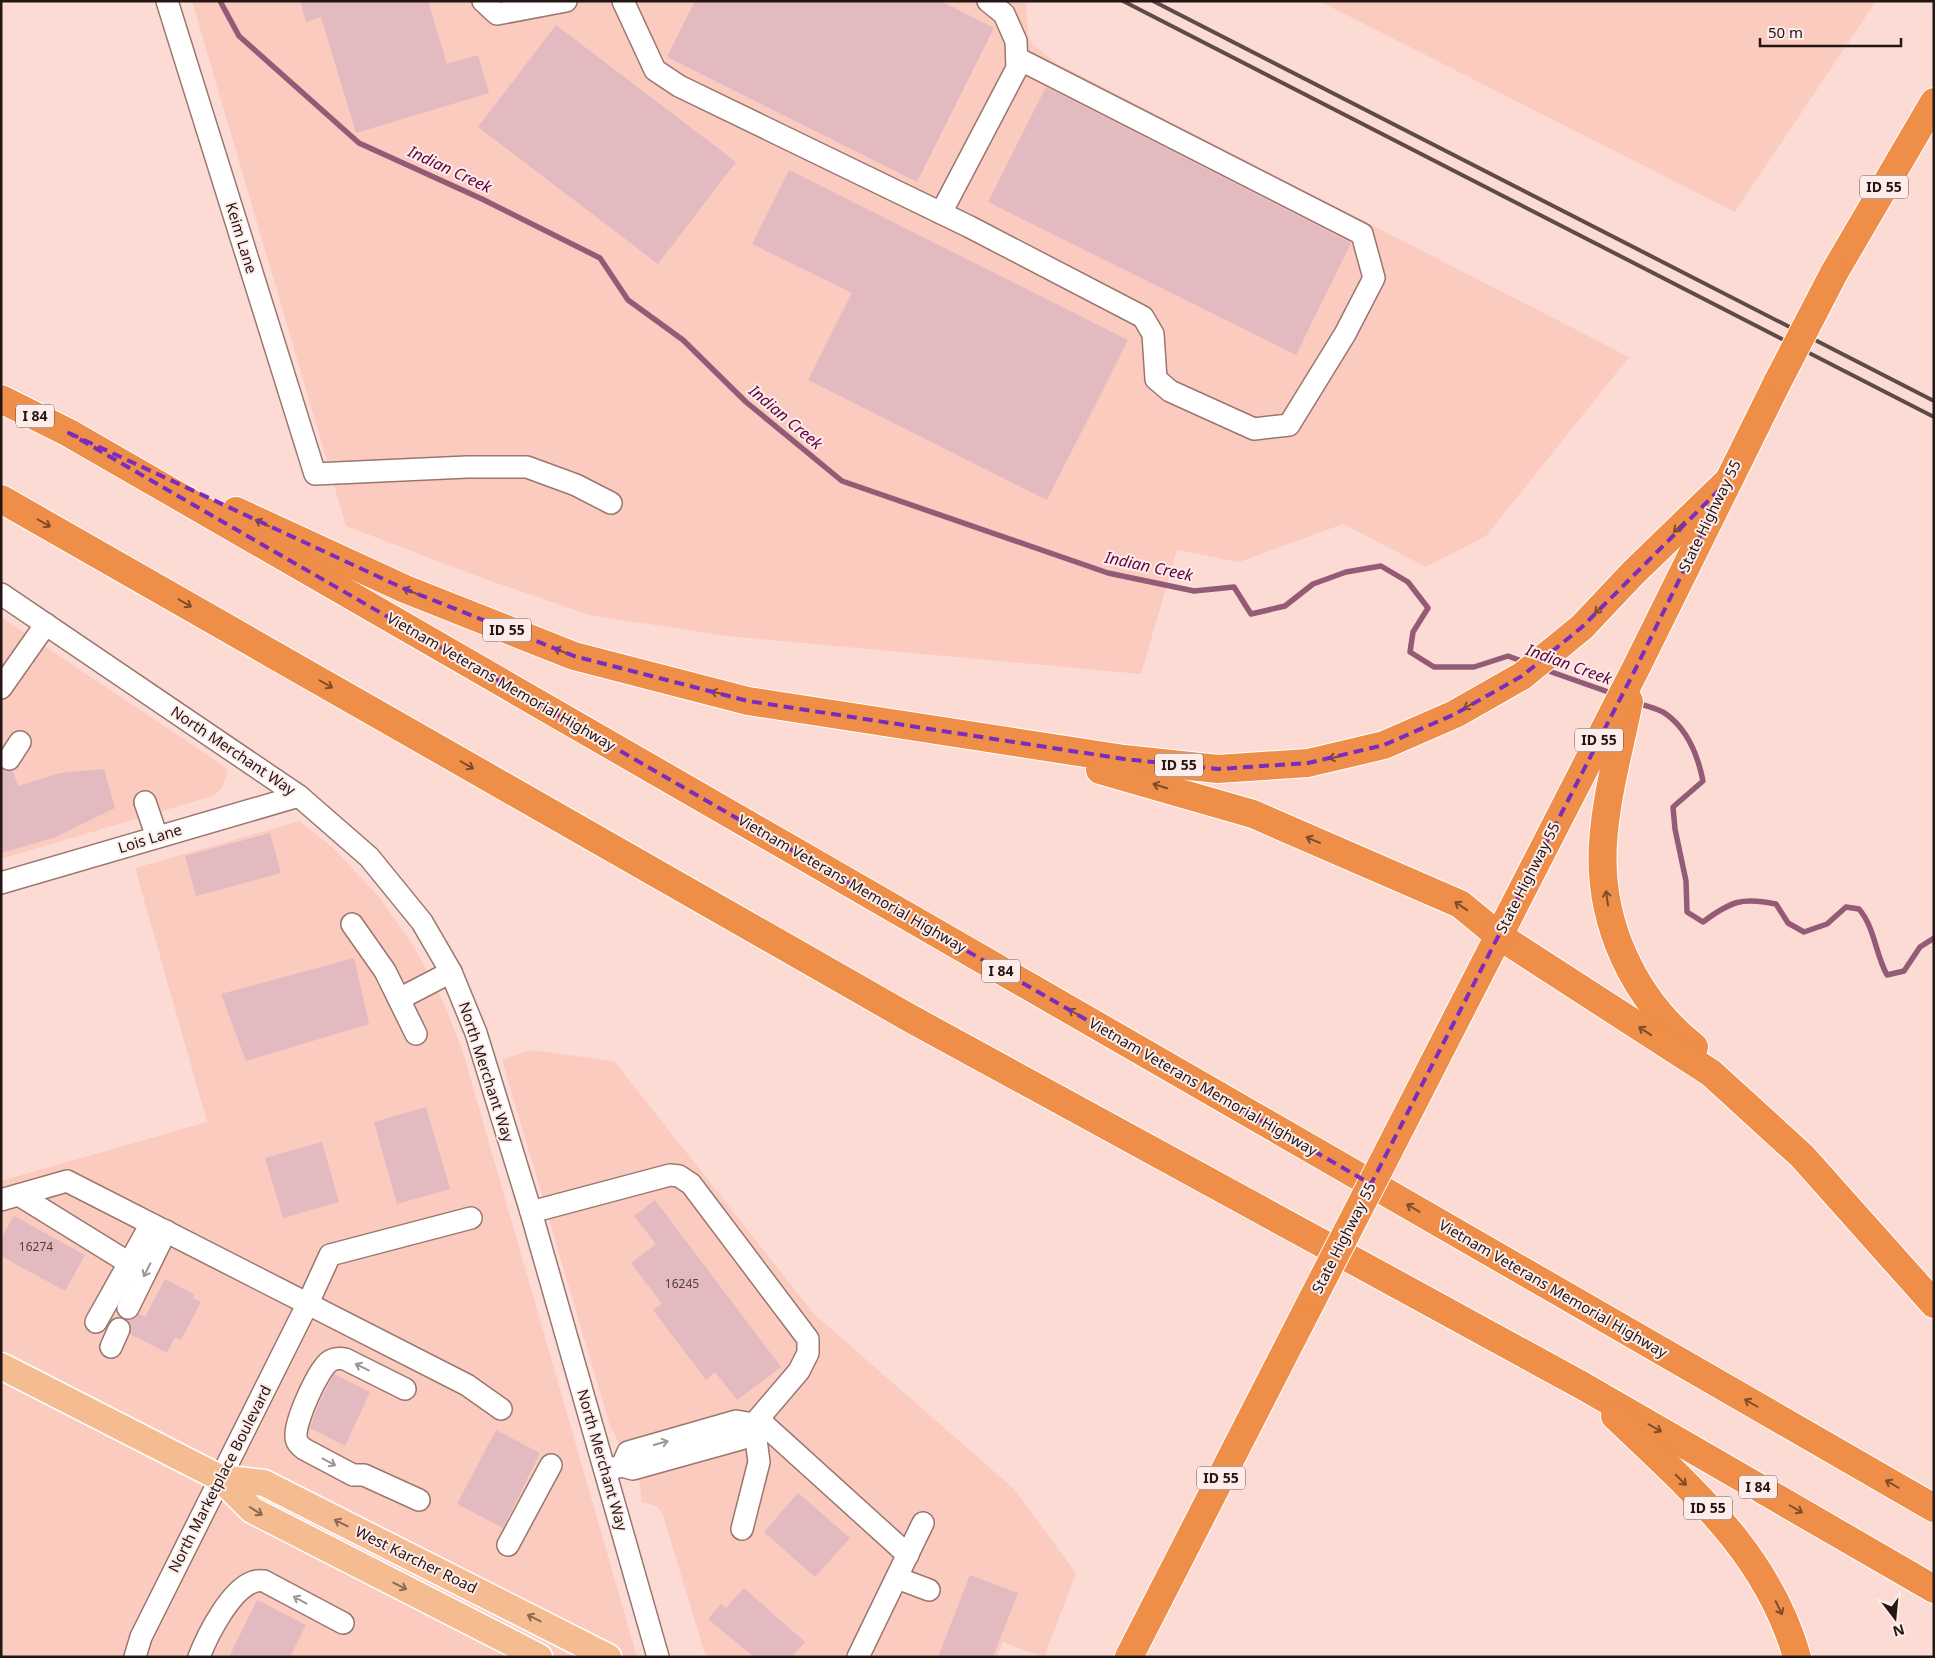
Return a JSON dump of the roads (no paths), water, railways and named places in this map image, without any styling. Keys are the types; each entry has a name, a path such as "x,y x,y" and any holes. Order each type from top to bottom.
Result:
{"highway":[{"name":"State Highway 55","path":"1129,1657 1636,668 1727,482 1834,272 1934,102"},
{"name":"Vietnam Veterans Memorial Highway","path":"1,399 69,433 1934,1508"},
{"name":"ID 55","path":"69,433 405,589 574,656 748,700 1124,759 1218,769 1308,763 1384,745 1454,714 1522,676 1582,626 1633,573 1727,482"},
{"name":"I 84","path":"1,498 906,1016 1583,1386 1934,1589"},
{"path":"1636,668 1610,795 1603,844 1606,900 1618,945 1642,992 1673,1030 1809,1149 1890,1236 1934,1297"},
{"path":"748,700 1121,774 1253,814 1460,904 1499,936 1711,1073 1802,1156 1934,1304"},
{"name":"ID 55","path":"1583,1386 1682,1481 1735,1536 1767,1582 1789,1629 1797,1657"}],"main road":[{"name":"West Karcher Road","path":"1,1366 220,1478 252,1510 528,1651"},
{"name":"West Karcher Road","path":"220,1478 264,1483 608,1657"},
{"path":"528,1651 530,1639 537,1639 575,1657"}],"street":[{"name":"Keim Lane","path":"167,1 315,474 467,467 527,467 576,485 611,503"},
{"path":"483,1 497,14 566,1"},
{"path":"623,1 655,70 679,86 940,213 1143,317 1153,334 1156,378 1170,391 1254,429 1289,425 1345,334 1374,278 1362,234 1017,58"},
{"path":"940,213 1017,68 1016,41 1004,14 988,1"},
{"name":"North Merchant Way","path":"1,594 299,796 369,857 422,922 451,972 476,1034 530,1212 613,1468 658,1657"},
{"path":"1,688 46,624"},
{"name":"Lois Lane","path":"1,883 299,796"},
{"path":"146,802 157,837"},
{"path":"352,924 385,971 416,1034"},
{"path":"399,998 451,972"},
{"path":"530,1212 670,1175 685,1179 808,1339 808,1353 799,1371 741,1438 634,1469 613,1468"},
{"path":"10,1198 66,1181 467,1385 501,1409"},
{"path":"10,1198 129,1263"},
{"name":"North Marketplace Boulevard","path":"135,1657 141,1636 308,1303 330,1255 471,1218"},
{"path":"96,1322 129,1263 159,1228"},
{"path":"128,1308 159,1228"},
{"path":"406,1389 345,1359 338,1358 332,1360 323,1369 304,1407 296,1429 298,1444 353,1475 364,1474 419,1500"},
{"path":"742,1529 759,1462 756,1422"},
{"path":"756,1422 908,1555"},
{"path":"508,1545 551,1465"},
{"path":"858,1657 923,1523"},
{"path":"897,1578 929,1590"},
{"path":"199,1657 225,1608 242,1588 253,1581 264,1581 343,1623"}],"waterway":[{"name":"Indian Creek","path":"220,1 239,36 359,143 482,199 600,258 628,300 683,340 746,402 842,481 1108,573 1194,591 1234,587 1251,614 1285,606 1313,584 1346,572 1381,566 1408,582 1428,608 1413,632 1410,652 1434,667 1474,667 1508,656 1527,663"},
{"name":"Indian Creek","path":"1543,669 1614,694"},
{"name":"Indian Creek","path":"1637,703 1659,710 1680,727 1695,753 1701,772 1703,781 1673,807 1675,829 1686,881 1687,912 1703,922 1721,909 1737,902 1754,901 1776,904 1788,923 1804,932 1827,924 1846,907 1859,909 1872,932 1887,975 1904,971 1920,947 1934,938"}],"railway":[{"path":"1123,1 1934,417"},
{"path":"1153,1 1934,401"}]}
